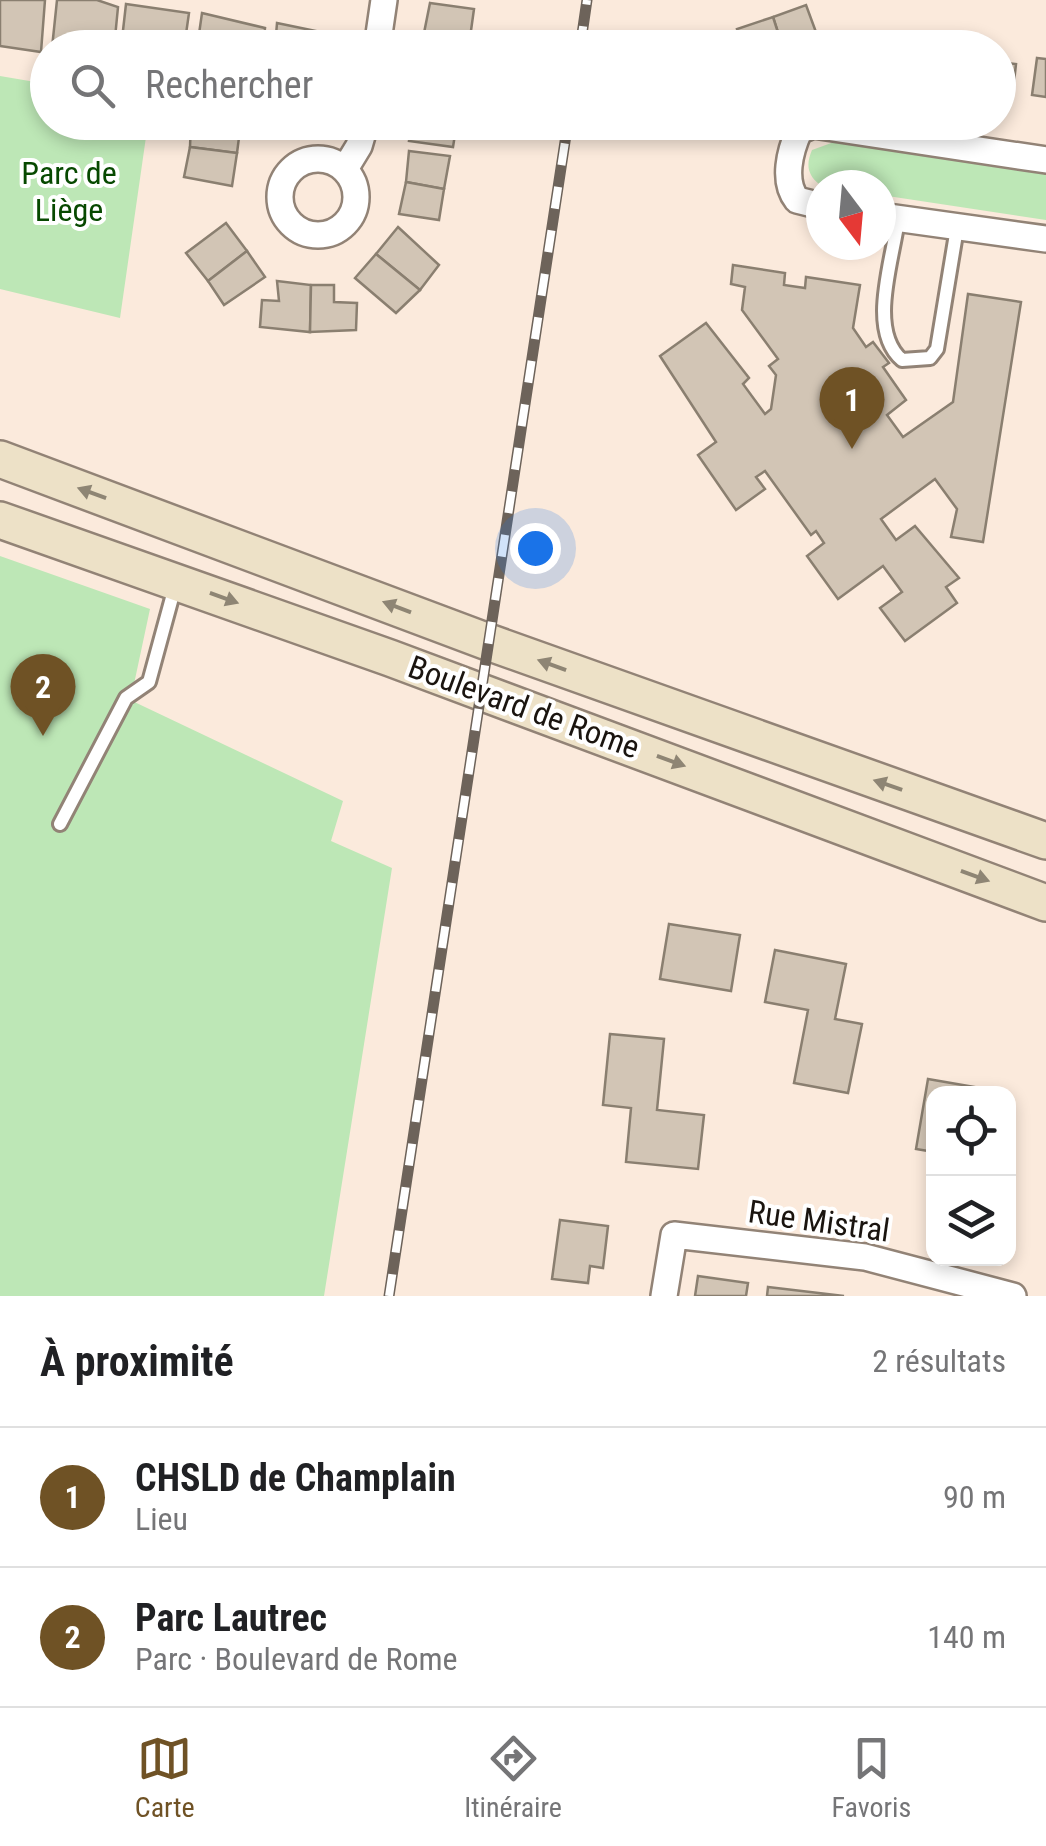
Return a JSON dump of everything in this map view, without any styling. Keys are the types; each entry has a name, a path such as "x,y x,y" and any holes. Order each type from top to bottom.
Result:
{"main road":[{"name":"Boulevard de Rome","path":"0,458 506,648 1046,841"},
{"name":"Boulevard de Rome","path":"0,520 177,581 1046,903"}],"street":[{"path":"380,30 384,0"},
{"path":"345,169 362,140"},
{"path":"795,140 788,185 797,200 806,202"},
{"path":"913,140 1046,160"},
{"path":"896,218 1046,239"},
{"name":"Rue Mistral","path":"664,1296 674,1235 866,1257 1013,1296"}],"lane":[{"path":"887,260 883,328 892,352 902,360 930,358 937,349 956,228"},
{"path":"60,824 126,698 149,682 177,581"}],"green space":[{"name":"Parc de Liège","path":"0,76 30,81 30,140 146,140 120,318 0,289"},
{"path":"834,142 1046,174 1046,220 896,197 896,170 809,170 812,150"},
{"path":"0,556 150,609 134,684 126,698 343,801 331,841 392,868 324,1296 0,1296"}],"building":[{"path":"0,0 45,0 43,30 30,30 30,50 0,46"},
{"path":"57,0 97,0 118,7 116,30 54,30"},
{"path":"430,3 474,9 471,30 425,30"},
{"path":"126,4 189,13 187,30 123,30"},
{"path":"806,5 815,30 777,30 773,17"},
{"path":"202,13 265,28 265,30 200,30"},
{"path":"773,17 777,30 737,30"},
{"path":"277,23 311,30 276,30"},
{"path":"1037,58 1046,59 1046,97 1032,95"},
{"path":"190,140 239,140 237,153 190,147"},
{"path":"409,140 454,140 453,147"},
{"path":"190,147 237,153 232,186 184,177"},
{"path":"409,151 450,156 444,189 406,182"},
{"path":"406,182 444,189 439,220 399,214"},
{"path":"226,223 247,251 208,281 186,253"},
{"path":"398,227 439,265 420,290 376,254"},
{"path":"247,251 265,277 224,305 208,281"},
{"path":"376,254 420,290 396,313 355,278"},
{"path":"733,265 785,273 784,285 805,288 806,277 860,285 853,328 866,347 873,342 889,363 883,367 906,400 887,415 903,437 953,402 968,294 1021,302 983,542 951,537 957,509 935,479 881,519 896,540 915,526 959,578 946,587 957,603 905,641 880,608 902,592 883,566 838,599 807,556 824,543 816,531 811,535 765,471 756,477 765,489 736,510 698,455 716,442 660,356 706,323 749,378 743,384 765,414 771,409 776,375 769,366 778,359 742,310 745,287 731,284"},
{"path":"277,281 311,285 310,332 260,327 262,300 279,301"},
{"path":"311,285 334,285 334,302 357,303 356,330 310,332"},
{"path":"669,924 740,935 731,991 660,979"},
{"path":"775,950 846,964 835,1019 862,1024 848,1093 794,1083 808,1010 765,1002"},
{"path":"610,1034 664,1039 657,1110 704,1115 698,1169 626,1162 631,1108 603,1105"},
{"path":"928,1079 969,1086 927,1086"},
{"path":"926,1091 926,1151 916,1149"},
{"path":"560,1220 608,1226 603,1268 590,1266 588,1283 552,1279"},
{"path":"698,1276 748,1283 746,1296 695,1296"},
{"path":"768,1287 844,1296 767,1296"}],"railway":[{"path":"583,30 587,0"},
{"path":"389,1296 565,140"}],"place":[{"name":"CHSLD de Champlain","path":"852,449"},
{"name":"Parc Lautrec","path":"43,736"}]}
